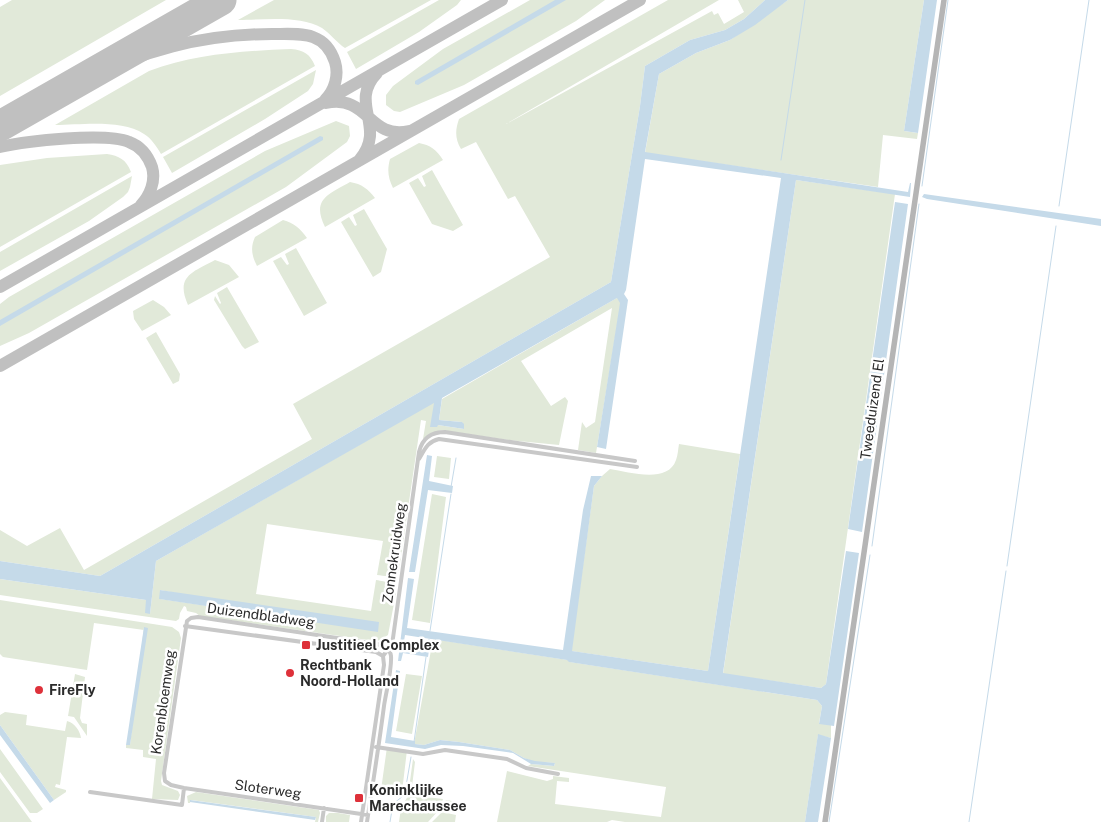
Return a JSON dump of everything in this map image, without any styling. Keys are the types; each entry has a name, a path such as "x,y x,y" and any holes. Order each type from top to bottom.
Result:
{"street":[{"name":"Tweeduizend El","path":"825,822 944,0"},
{"name":"Zonnekruidweg","path":"383,656 393,638 419,452 422,443 428,436 439,432 635,461"},
{"path":"419,459 426,446 438,439 637,468"},
{"name":"Duizendbladweg","path":"383,656 376,652 185,626 191,618 198,618 377,644 388,649"},
{"name":"Korenbloemweg","path":"165,781 164,773 185,626"},
{"name":"Zonnekruidweg","path":"368,822 391,662 391,654 388,649"},
{"path":"361,822 384,665 383,656"},
{"path":"372,747 423,754 445,750 507,759 526,768 558,774"},
{"name":"Sloterweg","path":"165,781 171,785 184,788 368,815"},
{"path":"90,792 182,805 184,788"},
{"path":"322,822 324,808"}],"green space":[{"path":"12,0 166,0 0,96 0,7"},
{"path":"274,0 431,0 345,48 322,28 303,21 281,19 238,20"},
{"path":"439,0 461,0 457,5 419,32 356,69 347,52"},
{"path":"530,0 605,0 576,21 464,85 400,112 394,111 386,105 386,95 393,86 443,49"},
{"path":"668,0 719,0 506,124 712,11 714,15 718,13 724,24 744,12 738,0 765,0 744,19 725,30 690,40 645,66 611,282 100,576 0,561 0,530 27,546 60,528 84,570 312,439 293,404 550,257 515,196 508,199 476,142 461,149 456,134 459,119"},
{"path":"788,0 924,0 904,131 918,133 917,139 883,135 878,187 645,153 659,74 696,53 730,40"},
{"path":"291,49 306,53 315,66 161,154 147,136 135,129 101,124 55,125 149,71 166,65 218,54"},
{"path":"316,70 313,84 308,91 265,119 172,173 163,157"},
{"path":"336,121 349,126 350,136 347,142 286,187 29,333 0,346 0,304 9,297 265,151"},
{"path":"419,143 433,148 443,160 393,188 388,174 390,159"},
{"path":"107,154 122,159 131,172 0,247 0,165 47,158"},
{"path":"432,170 463,225 453,231 432,224 409,183 418,178 424,187 426,186 422,176"},
{"path":"132,176 128,192 123,197 89,221 0,271 0,252"},
{"path":"796,180 895,194 826,684 821,688 723,674"},
{"path":"350,182 364,187 375,198 325,227 320,210 324,198"},
{"path":"364,209 387,249 381,272 373,277 341,222 349,217 355,226 357,225 353,215"},
{"path":"283,220 296,226 307,238 257,266 252,252 255,237"},
{"path":"296,248 327,303 304,316 273,261 281,257 287,265 289,264 285,254"},
{"path":"215,260 229,265 239,277 188,305 184,287 188,276"},
{"path":"227,287 259,342 245,349 214,300 215,296 221,303 217,293"},
{"path":"622,295 596,453 578,450 582,422 586,428 595,422 612,308 521,361 551,406 565,397 568,401 559,445 441,430 423,439 426,421 421,420 399,570 397,573 389,576 377,575 383,541 267,524 256,594 371,611 376,580 386,582 393,587 396,593 388,635 381,640 375,641 200,616 187,611 184,606 179,619 176,621 0,595 0,579 146,600 150,614 156,561 434,402 438,425 464,429 462,422 439,420 442,399","holes":["160,590 378,631 160,599"]},
{"path":"153,300 164,307 171,315 142,331 134,319 133,311"},
{"path":"156,332 180,374 179,381 173,384 146,338"},
{"path":"679,444 740,454 708,671 571,651 594,486 610,469 647,475 665,472 672,467 676,460"},
{"path":"437,456 451,458 449,479 434,477"},
{"path":"432,494 446,497 430,623 412,620"},
{"path":"0,600 172,627 179,632 181,638 161,781 162,785 178,791 180,795 178,800 152,799 156,759 143,757 143,750 126,748 126,745 130,745 144,630 94,623 87,670 3,657 0,654"},
{"path":"433,639 817,700 822,706 819,723 831,725 831,738 818,735 805,822 625,822 612,820 607,822 497,822 507,771 547,781 553,779 553,776 569,778 569,782 557,781 555,804 661,817 666,787 528,766 531,764 554,766 555,763 535,762 510,750 440,740 424,745 414,744"},
{"path":"75,674 85,677 80,718 82,723 87,724 87,736 74,717 68,716"},
{"path":"406,674 422,676 412,734 396,731"},
{"path":"5,712 27,715 26,725 65,731 67,721 75,725 78,730 81,738 67,737 60,785 56,784 55,787 66,790 66,792 54,800 0,725 0,715"},
{"path":"387,747 407,750 402,792 381,790"},
{"path":"0,749 43,809 37,813 30,813 0,772"},
{"path":"413,759 415,762 411,795 443,799 439,810 428,822 399,822 401,808 408,796"},
{"path":"0,778 32,822 0,822"},
{"path":"196,792 319,810 320,813 318,822 315,822 316,817 191,800 188,803 187,796"},
{"path":"446,800 452,801 451,806 448,806 447,813 456,815 455,822 432,822 441,813"},
{"path":"329,813 350,815 349,822 326,822 326,816"}],"water":[{"path":"555,0 566,0 418,85 415,84 415,81"},
{"path":"765,0 788,0 755,25 730,40 696,53 659,74 645,152 908,192 911,183 910,197 796,180 723,673 821,688 826,684 846,551 859,553 834,726 819,724 822,706 817,700 405,635 403,647 429,650 428,657 403,653 401,661 398,661 408,578 414,579 407,628 563,650 583,510 591,476 602,476 594,486 572,651 708,671 781,178 645,159 624,294 628,300 606,449 597,447 620,303 617,298 442,398 439,420 462,422 464,429 438,425 437,427 430,427 434,403 156,561 150,614 145,613 146,600 0,579 0,561 100,576 611,282 645,66 690,40 725,30 744,19"},
{"path":"924,0 937,0 918,133 904,131"},
{"path":"320,136 323,137 323,140 0,326 0,320"},
{"path":"924,194 1101,219 1101,226 927,199 922,197"},
{"path":"895,202 908,204 862,532 848,529"},
{"path":"427,455 432,456 429,481 453,486 452,493 428,490 415,572 409,572"},
{"path":"160,590 379,622 378,632 159,599"},
{"path":"144,627 148,628 130,745 126,745"},
{"path":"396,670 400,671 391,737 415,741 415,744 424,745 440,740 510,750 524,758 555,763 554,766 531,764 513,753 463,746 441,745 425,749 385,743"},
{"path":"0,725 54,800 50,803 0,735"},
{"path":"818,734 831,738 818,822 805,822"},
{"path":"190,800 316,817 315,820 190,802"}],"waterway":[{"path":"781,160 805,0"},
{"path":"922,186 948,0"},
{"path":"1059,206 1089,0"},
{"path":"872,546 919,204"},
{"path":"1007,566 1056,226"},
{"path":"451,487 456,458"},
{"path":"430,631 451,494"},
{"path":"829,822 870,555"},
{"path":"969,822 1006,571"},
{"path":"427,650 429,639"},
{"path":"414,742 426,657"},
{"path":"390,822 393,804 405,792 411,757"}],"taxiway":[{"path":"0,287 502,0"},
{"path":"0,366 640,0"},
{"path":"78,82 125,61 172,46 221,37 301,34 318,39 325,44 335,62 337,72 335,82 325,100"},
{"path":"360,159 367,147 370,136 366,95 369,84 377,73"},
{"path":"326,103 340,102 351,105 385,129 395,132 409,131"},
{"path":"0,147 46,140 85,138 118,139 129,142 137,146 146,155 153,172 151,188 141,205"}],"runway":[{"path":"0,126 221,0"}],"place":[{"name":"Justitieel Complex","path":"306,645"},
{"name":"Rechtbank Noord-Holland","path":"290,673"},
{"name":"FireFly","path":"39,690"},
{"name":"Koninklijke Marechaussee","path":"359,798"}]}
